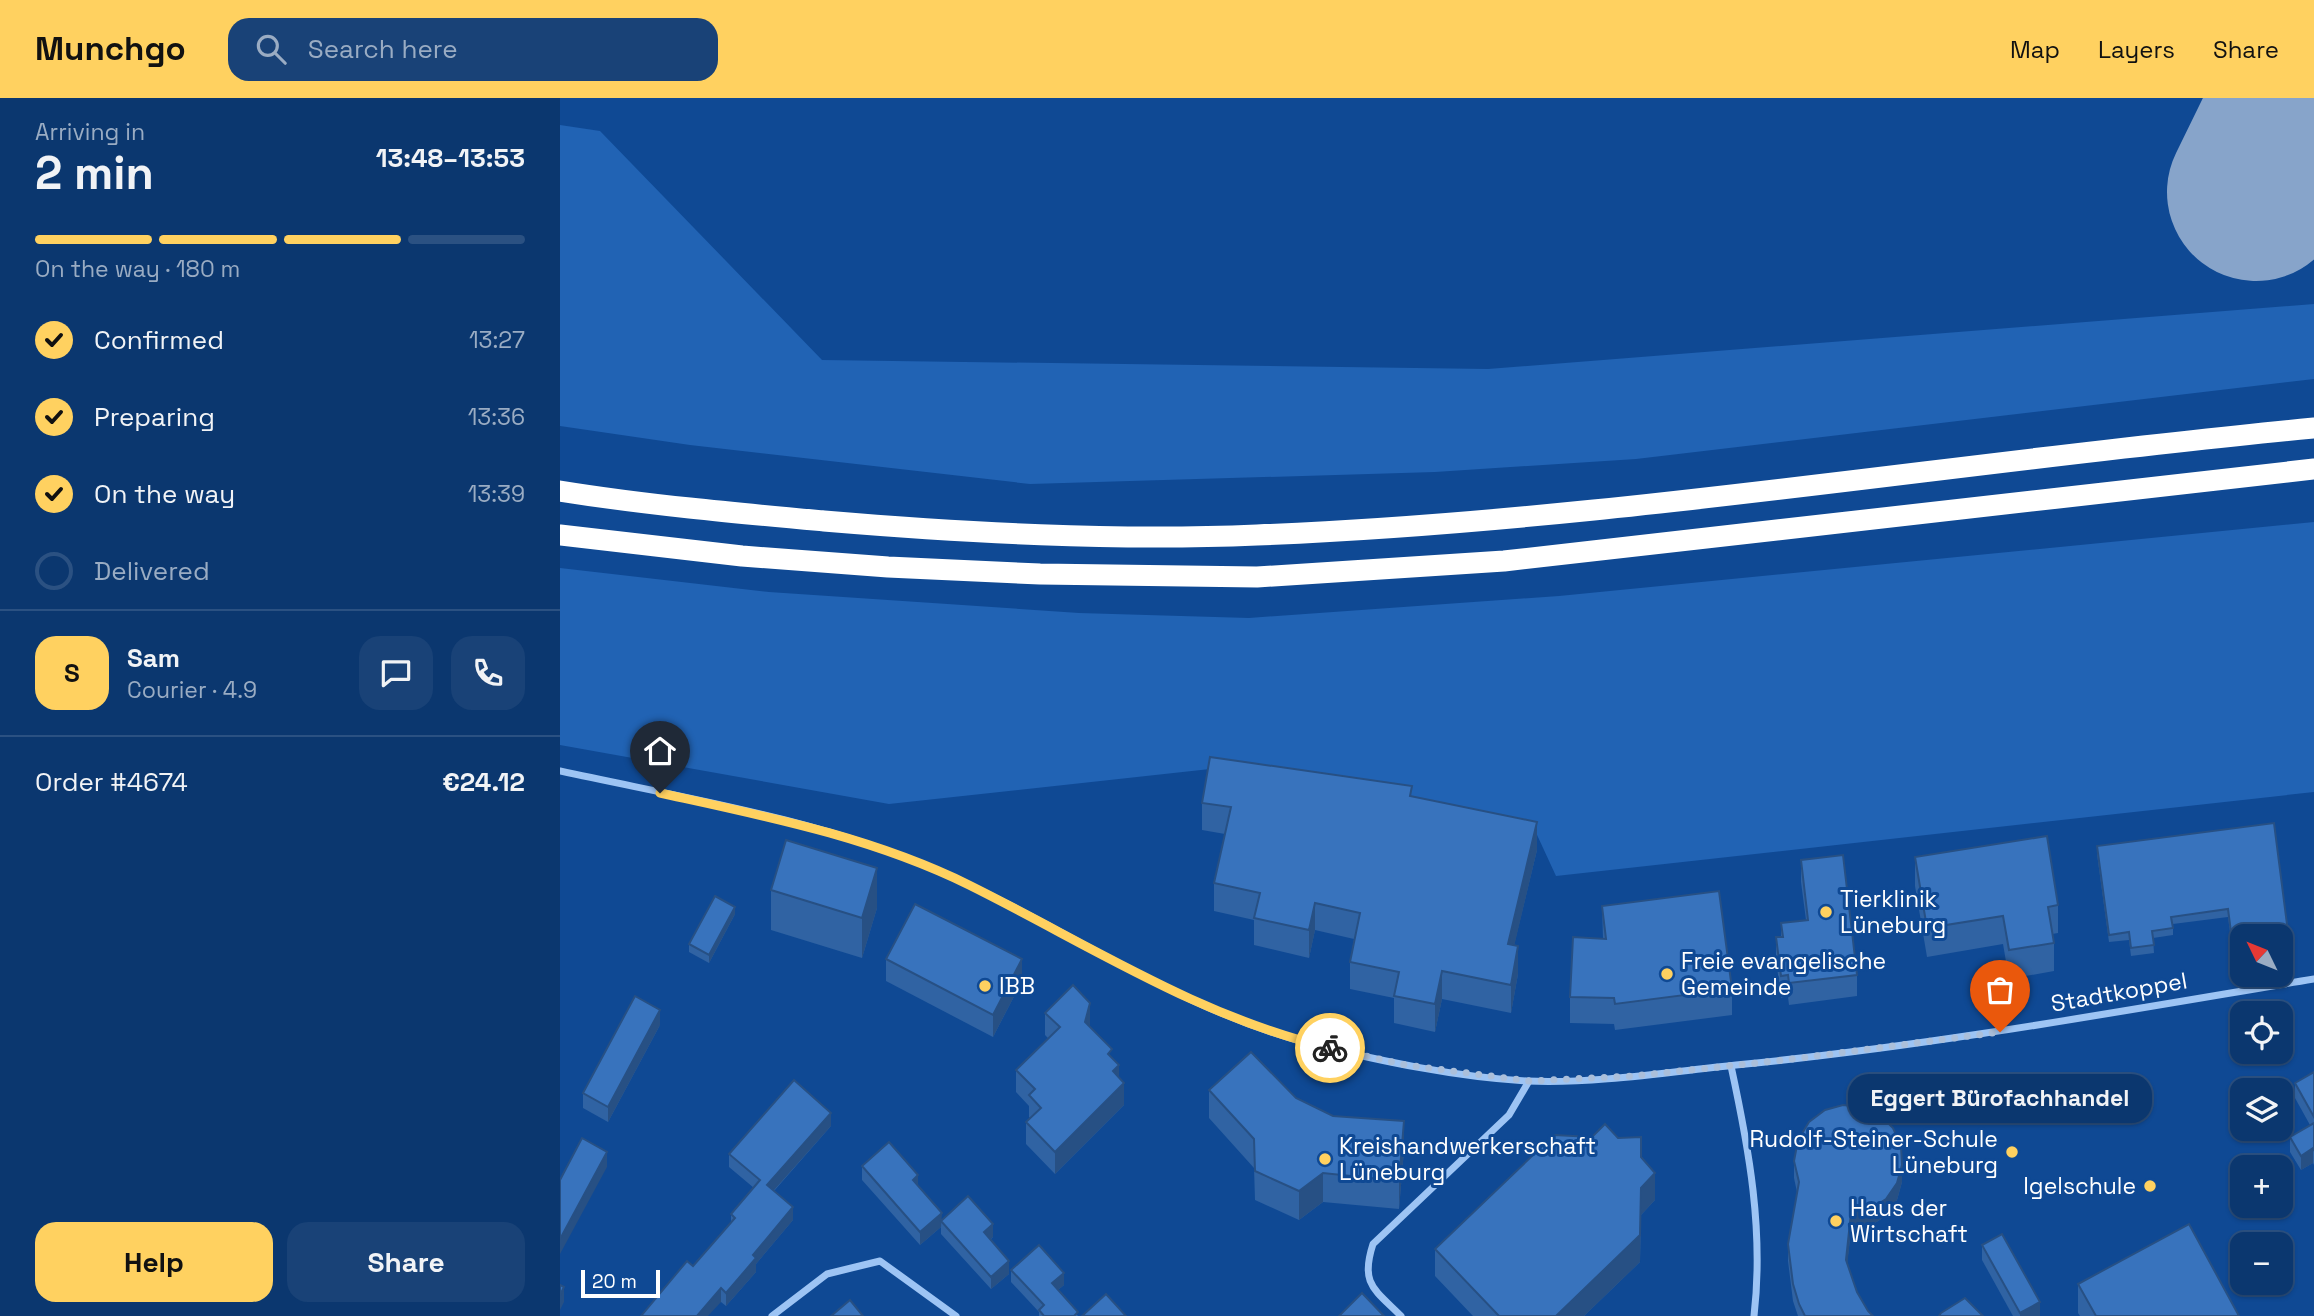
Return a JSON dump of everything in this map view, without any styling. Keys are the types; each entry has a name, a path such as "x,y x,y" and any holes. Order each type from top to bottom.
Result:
{"highway":[{"path":"560,491 748,514 900,527 1046,535 1255,536 1500,519 2125,446 2314,428"},
{"path":"560,535 742,556 888,567 1040,574 1257,577 1504,561 2314,469"}],"street":[{"name":"Stadtkoppel","path":"560,771 786,820 884,849 969,885 1167,990 1282,1035 1406,1065 1529,1081 1731,1066 1977,1036 2314,979"},
{"path":"1731,1066 1746,1135 1758,1233 1754,1316"},
{"path":"1401,1316 1373,1288 1365,1268 1373,1244 1508,1115 1529,1081"},
{"path":"772,1316 827,1274 880,1261 956,1316"}],"shaded area":[{"path":"560,125 600,131 822,360 1488,369 2314,304 2314,379 1636,459 1435,472 1030,484 690,445 560,426"},
{"path":"2314,522 2314,792 1556,876 1532,824 1210,769 889,804 560,745 560,568 769,592 1079,613 1249,618 1559,596"}],"building":[{"path":"1210,757 1412,786 1410,796 1537,822 1508,944 1518,946 1511,985 1442,971 1435,1004 1394,996 1399,972 1350,962 1360,913 1315,903 1309,930 1254,918 1260,893 1214,883 1231,807 1202,803"},
{"path":"2274,823 2287,924 2230,924 2228,909 2171,917 2173,928 2152,931 2154,945 2131,948 2129,932 2109,935 2097,846"},
{"path":"2047,836 2058,905 2048,907 2054,943 2009,950 2003,916 1927,928 1915,857"},
{"path":"786,840 877,868 862,918 771,890"},
{"name":"Tierklinik Lüneburg","path":"1843,855 1857,975 1789,983 1788,975 1781,976 1776,937 1783,937 1781,923 1808,920 1801,860"},
{"name":"Freie evangelische Gemeinde","path":"1719,891 1732,989 1615,1004 1614,998 1570,997 1573,937 1606,939 1602,906"},
{"path":"715,896 735,907 709,955 689,944"},
{"path":"915,904 1022,959 993,1015 886,959"},
{"path":"1073,985 1090,1003 1085,1022 1112,1049 1108,1054 1119,1065 1113,1071 1124,1083 1055,1152 1026,1122 1041,1108 1029,1095 1035,1089 1016,1070 1060,1027 1045,1013"},
{"path":"635,996 660,1010 608,1107 583,1093"},
{"path":"1251,1052 1296,1098 1333,1116 1404,1121 1399,1181 1323,1173 1299,1191 1255,1171 1254,1139 1209,1090"},
{"path":"2314,1072 2314,1117 2295,1083"},
{"path":"794,1080 831,1113 767,1185 793,1207 753,1255 756,1258 726,1293 721,1288 697,1316 641,1316 687,1261 693,1266 735,1218 731,1214 760,1180 729,1154"},
{"name":"Haus der Wirtschaft","path":"1843,1105 1862,1107 1880,1115 1893,1128 1901,1146 1902,1165 1897,1183 1886,1199 1870,1209 1851,1213 1846,1260 1857,1292 1873,1316 1805,1316 1793,1284 1788,1244 1799,1182 1794,1161 1798,1140 1809,1122 1825,1110"},
{"path":"2314,1123 2314,1151 2313,1148 2301,1156 2292,1141 2293,1135"},
{"path":"1605,1124 1618,1138 1641,1137 1641,1157 1655,1173 1641,1188 1640,1235 1556,1316 1499,1316 1435,1249 1554,1135 1592,1137"},
{"path":"582,1138 607,1152 560,1239 560,1180"},
{"path":"889,1142 918,1175 913,1180 942,1213 920,1232 862,1166"},
{"path":"968,1196 993,1224 984,1232 1009,1261 991,1277 941,1221"},
{"path":"2189,1224 2239,1316 2096,1316 2078,1284"},
{"path":"2002,1234 2040,1302 2020,1313 1982,1245"},
{"path":"1039,1245 1064,1273 1052,1283 1078,1312 1074,1316 1044,1316 1039,1310 1044,1305 1011,1270"},
{"path":"1362,1293 1384,1316 1339,1316"},
{"path":"1106,1294 1126,1316 1082,1316"},
{"path":"1965,1298 1983,1316 1939,1316 1941,1313"},
{"path":"850,1300 863,1316 831,1316"}],"runway":[{"path":"2256,192 2302,98"}],"way so far":[{"path":"1330,1048 1406,1065 1529,1081 1633,1076 1785,1060 2000,1032"}],"place":[{"name":"Tierklinik Lüneburg","path":"1826,912"},
{"name":"Freie evangelische Gemeinde","path":"1667,974"},
{"name":"IBB","path":"985,986"},
{"name":"Eggert Bürofachhandel","path":"2000,1032"},
{"name":"Rudolf-Steiner-Schule Lüneburg","path":"2012,1152"},
{"name":"Kreishandwerkerschaft Lüneburg","path":"1325,1159"},
{"name":"Igelschule","path":"2150,1186"},
{"name":"Haus der Wirtschaft","path":"1836,1221"}],"route":[{"path":"660,793 786,820 884,849 969,885 1167,990 1257,1027 1330,1048"}]}
